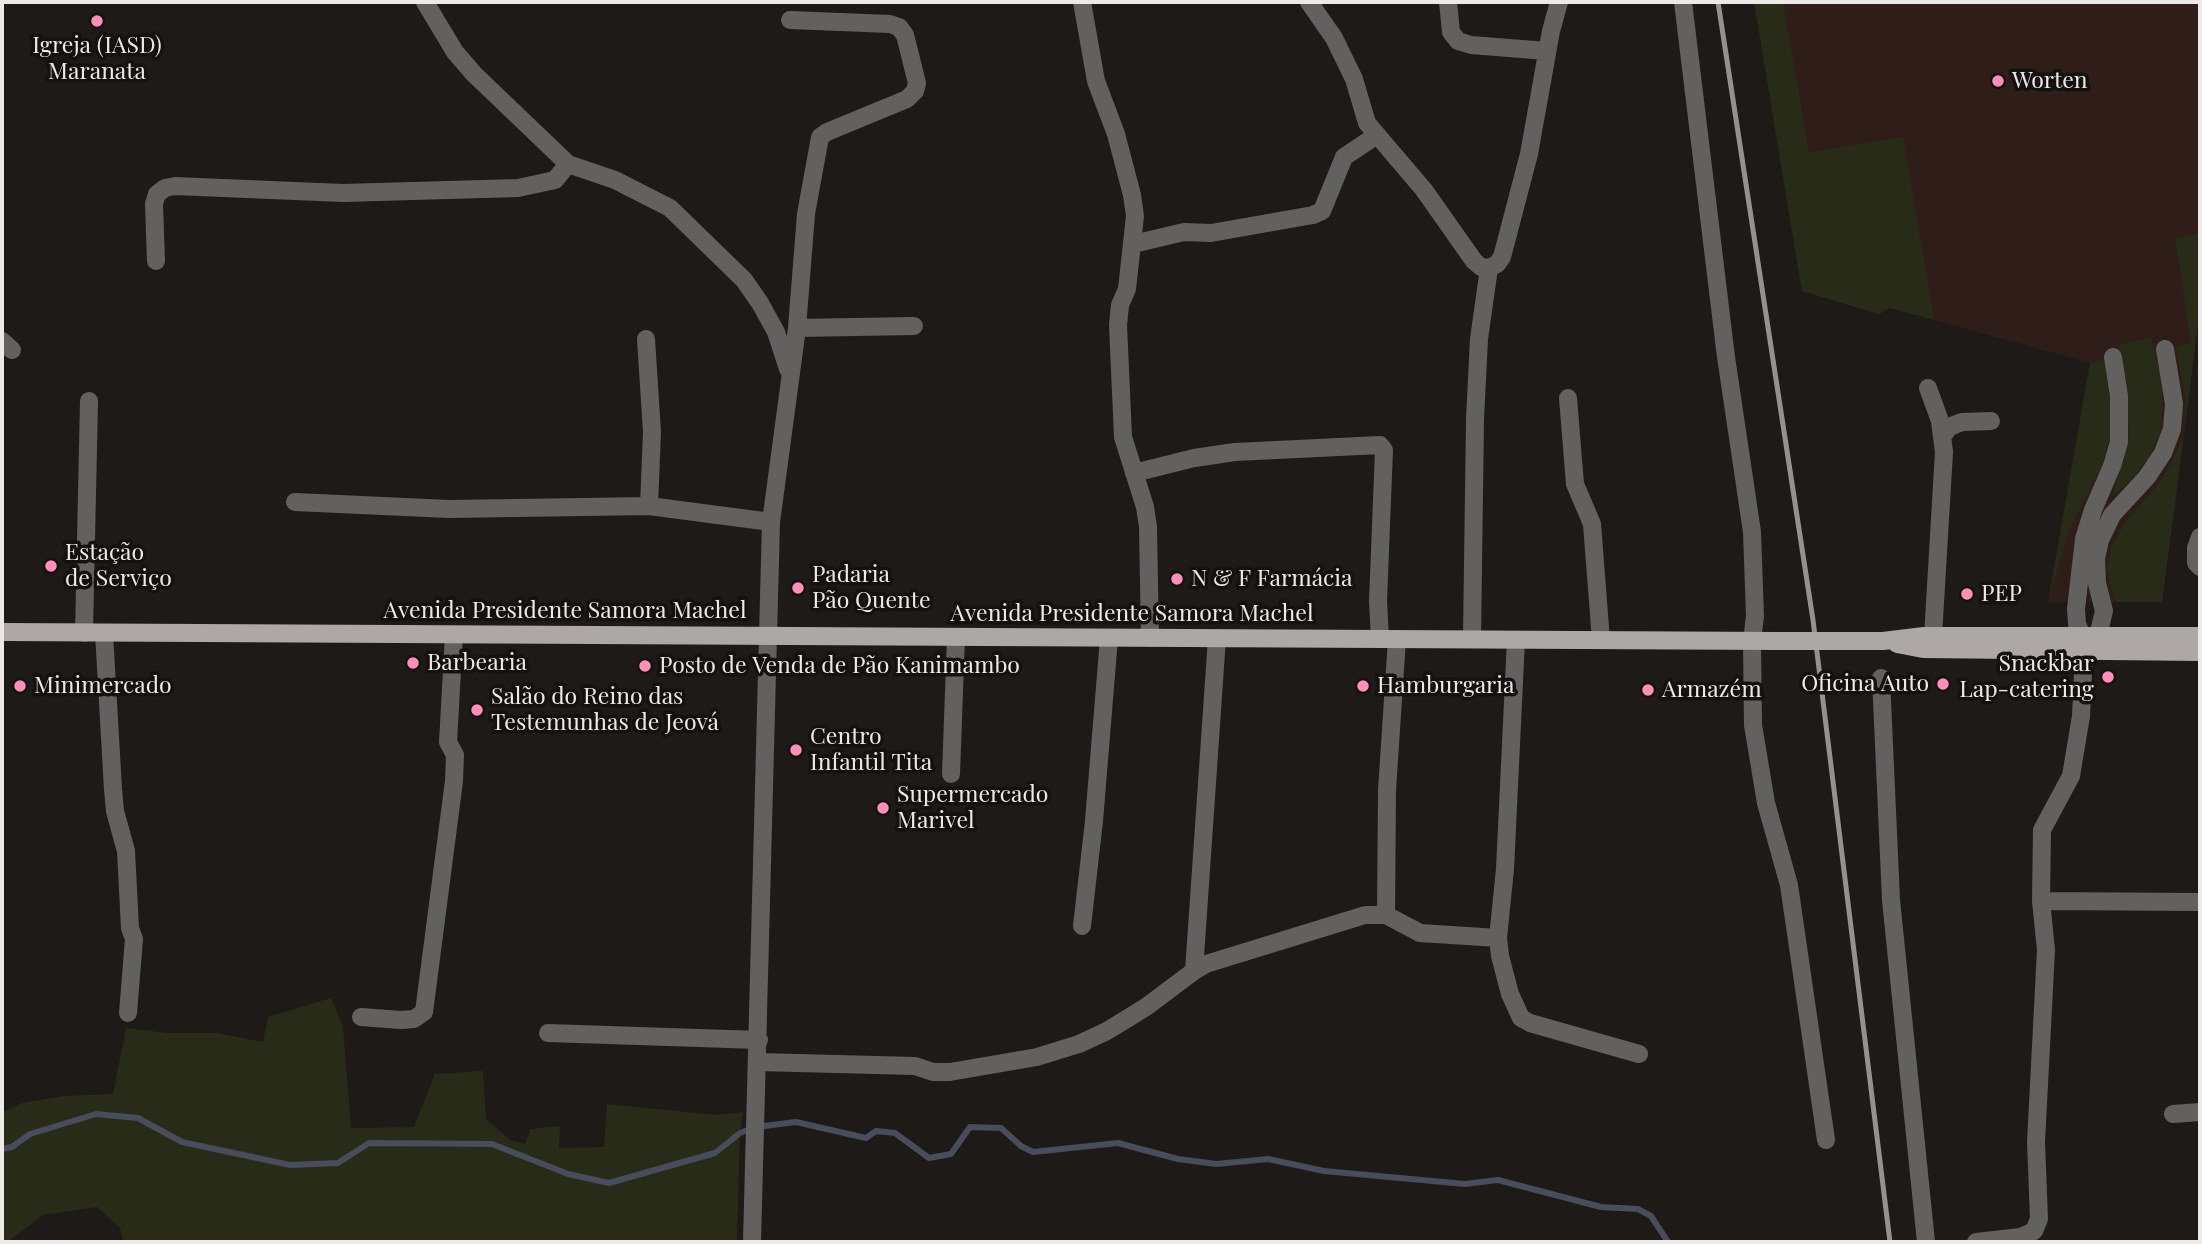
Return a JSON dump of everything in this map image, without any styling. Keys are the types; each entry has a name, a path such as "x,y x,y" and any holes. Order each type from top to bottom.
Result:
{"main road":[{"name":"Avenida Presidente Samora Machel","path":"2,632 1752,641 1883,641 1933,636 2031,636 2087,645 2133,636 2200,636"},
{"name":"Avenida Presidente Samora Machel","path":"1883,641 1923,649 2087,645 2200,652"}],"street":[{"path":"425,2 455,52 474,74 568,164 615,180 670,208 744,280 776,332 789,372"},
{"path":"1082,2 1096,81 1116,134 1135,216 1127,289 1120,305 1118,325 1123,437 1149,527 1150,638"},
{"path":"1309,2 1335,38 1354,79 1367,124 1424,190 1474,261 1481,267 1489,268 1497,264 1502,257 1529,154 1547,51 1559,2"},
{"path":"1448,2 1451,32 1458,41 1471,45 1547,51"},
{"path":"1683,2 1726,357 1748,499 1755,616 1752,641 1753,725 1766,803 1789,885 1826,1140"},
{"path":"752,1242 771,522 797,328 806,214 820,137 907,99 915,91 917,83 905,35 899,27 890,24 790,20"},
{"path":"1133,244 1184,232 1210,233 1313,215 1322,211 1345,157 1377,135"},
{"path":"156,261 154,204 157,194 165,188 175,186 344,194 518,188 555,180 568,164"},
{"path":"1472,639 1475,418 1479,340 1489,268"},
{"path":"797,328 914,326"},
{"path":"646,339 652,409 649,506"},
{"path":"2133,636 2118,628 2104,611 2097,583 2096,559 2100,540 2112,515 2147,477 2163,453 2172,429 2174,404 2165,349"},
{"path":"2087,645 2077,624 2076,610 2084,539 2119,442 2119,396 2113,357"},
{"path":"1928,388 1940,421 1944,452 1933,636"},
{"path":"1568,398 1575,484 1592,524 1601,640"},
{"path":"84,633 89,401"},
{"path":"1942,437 1949,427 1962,422 1991,421"},
{"path":"1134,473 1194,458 1235,452 1380,445 1384,450 1378,601 1389,639 1386,915"},
{"path":"295,502 449,509 649,506 771,522"},
{"path":"2200,537 2196,548 2196,563 2200,567"},
{"path":"2031,636 2057,630 2076,610"},
{"path":"1976,1242 2021,1237 2034,1231 2039,1219 2036,1142 2046,950 2041,901 2042,830 2071,776 2081,716 2087,645 2104,611"},
{"path":"104,633 114,800 126,850 130,928 134,939 128,1013"},
{"path":"361,1017 414,1019 424,1012 454,781 455,755 449,742 454,635"},
{"path":"951,774 956,637"},
{"path":"1082,926 1094,821 1109,638"},
{"path":"1194,971 1217,638"},
{"path":"1516,640 1499,938 1500,956 1510,994 1521,1018 1530,1023 1639,1054"},
{"path":"1881,678 1891,900 1926,1242"},
{"path":"2041,901 2200,902"},
{"path":"758,1062 915,1066 933,1072 950,1072 1037,1058 1108,1031 1206,964 1347,918 1386,915 1420,933 1499,938"},
{"path":"548,1032 759,1040"},
{"path":"2173,1114 2200,1112"}],"shaded area":[{"path":"1754,2 2200,2 2200,307 2162,602 2048,602 2090,363 1890,308 1879,314 1802,291"}],"green space":[{"path":"1754,2 1783,2 1809,152 1903,137 1934,320 1890,308 1879,314 1802,291"},
{"path":"2200,233 2200,307 2184,435 2186,400 2176,347 2191,343 2175,238"},
{"path":"2151,337 2161,380 2163,407 2160,433 2151,454 2135,476 2113,496 2129,436 2127,390 2119,345"},
{"path":"2105,359 2111,410 2110,440 2102,465 2068,533 2048,602 2090,363"},
{"path":"2184,435 2162,602 2117,602 2110,589 2107,568 2111,547 2125,523 2159,483"},
{"path":"331,998 343,1027 351,1128 414,1127 435,1074 483,1071 486,1119 510,1140 525,1144 531,1129 560,1126 559,1148 604,1147 607,1104 717,1115 743,1112 737,1242 123,1242 120,1228 97,1207 43,1215 8,1242 2,1242 2,1113 22,1103 64,1096 113,1094 126,1028 169,1033 217,1033 263,1042 268,1017"}],"waterway":[{"path":"2,1149 12,1147 30,1134 96,1114 138,1118 182,1142 290,1165 338,1163 369,1143 492,1144 568,1174 609,1183 715,1153 740,1133 756,1127 796,1122 866,1138 876,1131 895,1133 929,1158 951,1154 970,1127 1001,1128 1021,1146 1033,1152 1118,1143 1178,1159 1216,1164 1268,1159 1324,1171 1465,1184 1498,1180 1601,1207 1638,1209 1651,1216 1668,1242"}],"railway":[{"path":"1718,2 1813,620 1890,1242"}],"place":[{"name":"Igreja (IASD) Maranata","path":"97,21"},
{"name":"Worten","path":"1998,81"},
{"name":"Estação de Serviço","path":"51,566"},
{"name":"N & F Farmácia","path":"1177,579"},
{"name":"Padaria Pão Quente","path":"798,588"},
{"name":"PEP","path":"1967,594"},
{"name":"Barbearia","path":"413,663"},
{"name":"Posto de Venda de Pão Kanimambo","path":"645,666"},
{"name":"Snackbar Lap-catering","path":"2108,677"},
{"name":"Oficina Auto","path":"1943,684"},
{"name":"Minimercado","path":"20,686"},
{"name":"Hamburgaria","path":"1363,686"},
{"name":"Armazém","path":"1648,690"},
{"name":"Salão do Reino das Testemunhas de Jeová","path":"477,710"},
{"name":"Centro Infantil Tita","path":"796,750"},
{"name":"Supermercado Marivel","path":"883,808"}]}
